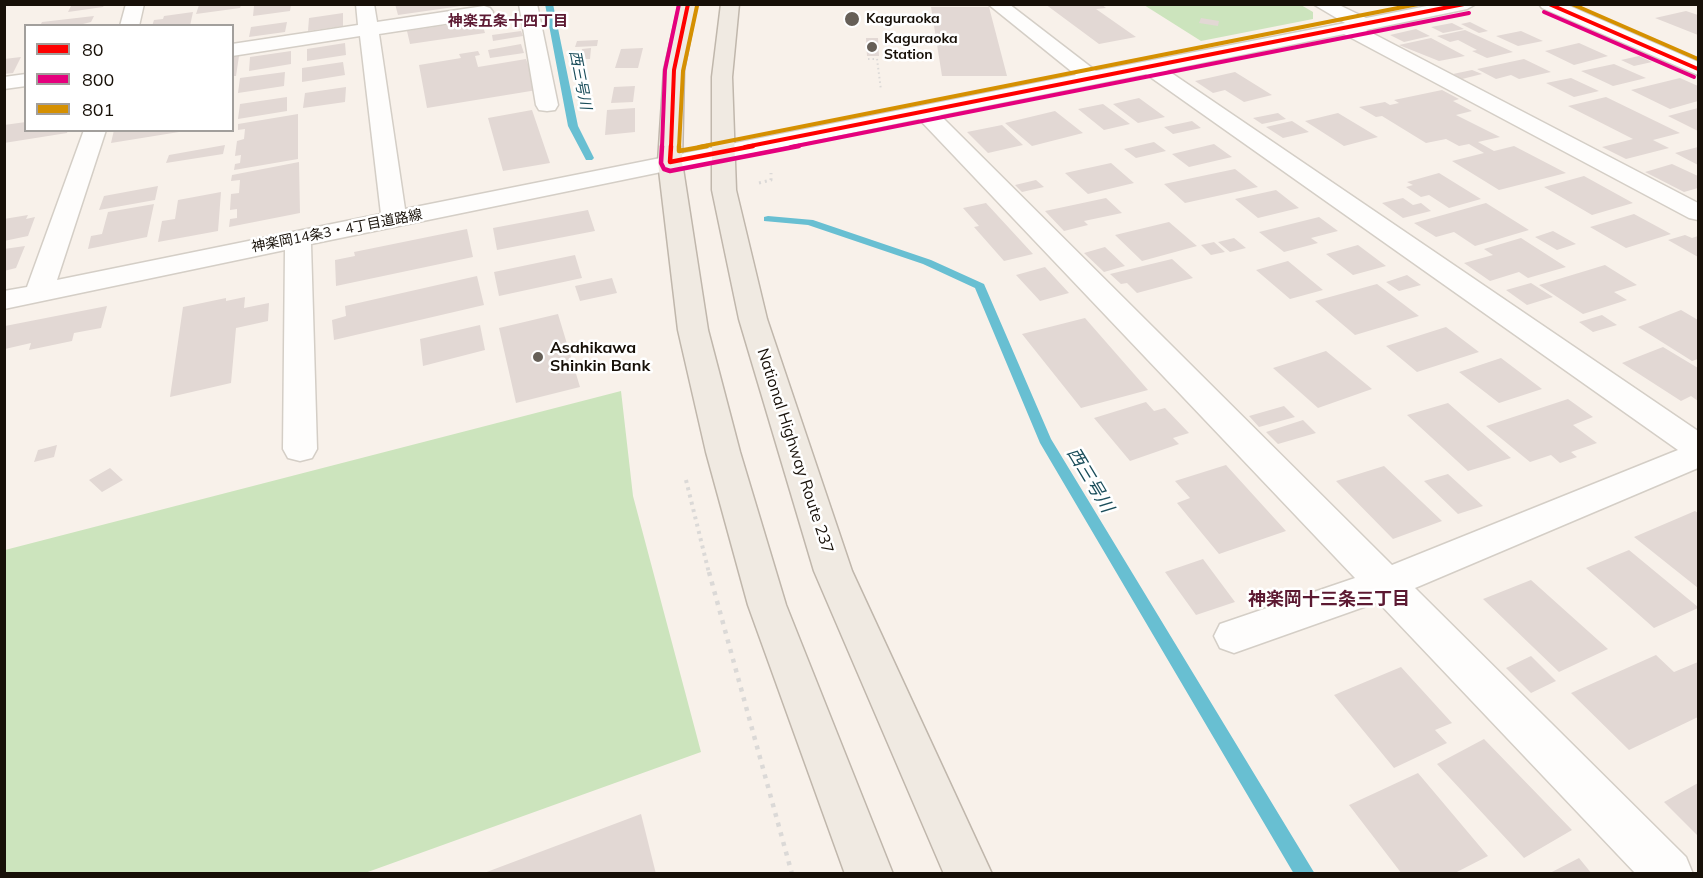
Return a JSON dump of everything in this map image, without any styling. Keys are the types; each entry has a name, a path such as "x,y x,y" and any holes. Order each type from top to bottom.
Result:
{"highway":[{"path":"688,4 674,70 670,162 693,330 723,452 768,604 869,873"},
{"name":"National Highway Route 237","path":"730,4 722,77 723,190 753,319 833,571 968,873"}],"street":[{"path":"130,24 135,4"},
{"path":"365,4 394,220"},
{"path":"528,4 547,105"},
{"path":"997,4 1093,79"},
{"path":"1322,4 1356,27 1698,213"},
{"name":"神楽岡14条3・4丁目道路線","path":"4,300 670,162 1356,27 1430,8 1467,4"},
{"path":"1548,4 1698,69"},
{"path":"234,50 484,12"},
{"path":"1150,67 1698,447"},
{"path":"4,83 24,80"},
{"path":"924,112 1669,873"},
{"path":"39,293 94,132"},
{"path":"298,239 300,449"},
{"path":"1234,636 1385,584 1698,455"}],"path":[{"path":"868,59 877,59 883,99"}],"green space":[{"path":"1144,5 1301,5 1313,12 1313,19 1201,41"},
{"path":"621,391 633,496 701,752 365,873 5,873 5,550"}],"building":[{"path":"72,4 105,4 103,7 68,12"},
{"path":"291,4 290,11 253,16 254,6"},
{"path":"395,4 461,4 461,6 398,15"},
{"path":"1045,4 1101,4 1106,8 1096,9 1136,37 1099,44"},
{"path":"199,5 241,5 240,8 196,14"},
{"path":"931,7 989,7 1007,76 942,76"},
{"path":"1686,11 1698,15 1698,35 1655,18"},
{"path":"193,12 190,24 153,24 154,20 163,19 164,16"},
{"path":"343,13 343,26 308,31 309,18"},
{"path":"94,16 91,22 83,24 41,24 42,22"},
{"path":"1201,18 1219,21 1218,26 1199,23"},
{"path":"481,20 485,33 410,44 407,31"},
{"path":"287,22 285,32 249,37 251,27"},
{"path":"1470,22 1488,31 1479,33 1461,24"},
{"path":"1452,23 1464,29 1443,33 1431,27"},
{"path":"1416,29 1430,36 1404,42 1390,35"},
{"path":"1465,30 1513,52 1487,58 1472,51 1477,50 1458,40 1450,42 1437,36"},
{"path":"521,31 523,36 493,41 492,35"},
{"path":"1521,31 1543,41 1518,46 1496,36"},
{"name":"Kaguraoka Station","path":"866,38 878,38 879,56 867,56"},
{"path":"1431,38 1465,56 1439,61 1399,45"},
{"path":"598,40 597,46 575,47 577,41"},
{"path":"345,43 346,55 307,61 307,49"},
{"path":"1579,43 1608,56 1574,65 1545,51"},
{"path":"521,44 524,53 490,58 488,50"},
{"path":"591,48 590,59 580,59 582,49"},
{"path":"643,48 638,68 615,68 621,49"},
{"path":"291,51 291,64 249,71 250,57"},
{"path":"478,51 480,55 475,56 478,67 526,59 537,90 427,108 419,65 461,58 459,54"},
{"path":"239,56 236,76 234,76 234,57"},
{"path":"1639,56 1652,62 1634,66 1621,60"},
{"path":"21,57 13,73 4,74 4,59"},
{"path":"1524,59 1551,72 1519,79 1511,75 1496,79 1477,69"},
{"path":"343,62 345,75 302,82 302,68"},
{"path":"1614,64 1646,78 1613,86 1581,71"},
{"path":"1472,70 1482,74 1462,79 1453,74"},
{"path":"285,72 284,86 238,93 240,78"},
{"path":"1235,72 1272,95 1244,102 1225,90 1213,93 1195,81"},
{"path":"1571,78 1599,91 1574,97 1546,83"},
{"path":"1680,78 1698,86 1698,101 1670,109 1631,90"},
{"path":"635,86 633,102 611,103 614,87"},
{"path":"346,87 345,102 303,108 305,93"},
{"path":"1442,90 1459,99 1453,101 1472,111 1456,115 1500,137 1478,142 1494,151 1514,146 1566,173 1499,190 1452,161 1484,153 1469,144 1459,146 1446,139 1426,143 1382,116 1376,117 1359,107 1385,102 1390,105 1399,103 1394,100"},
{"path":"287,97 287,111 238,119 240,104"},
{"path":"1606,97 1680,133 1653,140 1669,148 1626,159 1602,147 1633,139 1568,106"},
{"path":"1139,98 1165,117 1138,123 1113,104"},
{"path":"1103,104 1130,124 1104,130 1078,109"},
{"path":"635,108 635,132 605,135 607,110"},
{"path":"1698,108 1698,131 1668,116"},
{"path":"532,110 550,163 503,171 488,118"},
{"path":"1055,111 1083,133 1032,146 1005,123"},
{"path":"1278,113 1286,119 1262,124 1253,118"},
{"path":"1338,113 1378,137 1344,146 1305,121"},
{"path":"298,114 298,159 234,170 235,164 240,163 241,155 235,156 237,141 244,139 245,129 238,130 238,124"},
{"path":"1192,121 1201,128 1173,134 1164,127"},
{"path":"1292,121 1309,132 1283,138 1266,127"},
{"path":"24,122 24,132 67,132 4,143 4,125"},
{"path":"1002,125 1023,145 988,153 967,132"},
{"path":"114,132 179,132 111,143"},
{"path":"1154,142 1166,151 1136,158 1124,149"},
{"path":"1214,144 1232,157 1189,167 1172,154"},
{"path":"225,145 223,154 166,163 169,155"},
{"path":"1698,147 1698,165 1675,153"},
{"path":"299,162 300,213 229,227 230,219 237,218 237,209 230,210 231,194 239,193 240,180 231,181 232,175"},
{"path":"1111,163 1134,183 1088,194 1065,173"},
{"path":"1672,164 1698,176 1698,188 1684,192 1645,172"},
{"path":"1235,169 1258,187 1185,203 1164,184"},
{"path":"1439,173 1481,199 1449,208 1429,195 1421,197 1406,187 1413,185 1407,182"},
{"path":"1584,176 1633,203 1592,215 1544,187"},
{"path":"1036,180 1044,187 1022,192 1015,185"},
{"path":"158,186 155,200 99,210 104,196"},
{"path":"1276,190 1299,208 1258,218 1235,199"},
{"path":"221,192 218,231 158,242 162,221 175,219 178,200"},
{"path":"1106,198 1122,213 1084,221 1088,225 1064,231 1045,211"},
{"path":"1403,198 1413,205 1421,203 1431,211 1403,218 1382,203"},
{"path":"986,203 1033,254 1004,261 974,227 979,226 963,208"},
{"path":"1486,203 1529,230 1475,246 1454,232 1436,237 1414,223"},
{"path":"154,204 147,237 88,249 91,236 102,234 108,212"},
{"path":"588,210 595,231 497,250 493,228"},
{"path":"1634,214 1671,234 1626,248 1590,227"},
{"path":"28,215 26,219 35,217 28,236 4,241 4,219"},
{"path":"1319,217 1338,231 1311,238 1318,243 1284,252 1259,232"},
{"path":"1169,222 1197,246 1142,261 1115,235"},
{"path":"467,229 473,257 336,286 335,260 355,256 354,252"},
{"path":"1553,231 1576,244 1557,250 1535,237"},
{"path":"1685,235 1692,238 1698,236 1698,257 1668,240"},
{"path":"1234,238 1246,248 1230,252 1218,242"},
{"path":"1521,238 1566,267 1528,278 1519,272 1490,281 1464,263 1493,255 1484,249"},
{"path":"1214,242 1225,252 1211,255 1201,245"},
{"path":"1358,245 1386,266 1353,275 1326,254"},
{"path":"25,246 16,268 4,271 4,249"},
{"path":"1105,247 1125,266 1104,272 1084,253"},
{"path":"575,255 582,278 499,296 494,272"},
{"path":"1172,259 1193,278 1137,293 1127,283 1121,284 1110,274"},
{"path":"1288,261 1323,290 1290,299 1256,270"},
{"path":"1605,265 1637,285 1614,292 1627,300 1583,314 1539,285"},
{"path":"1045,267 1069,293 1040,301 1016,275"},
{"path":"1407,275 1421,285 1399,291 1386,282"},
{"path":"477,276 484,305 334,340 332,320 346,316 345,306"},
{"path":"612,278 617,293 580,301 575,286"},
{"path":"1531,283 1553,297 1527,305 1506,290"},
{"path":"1377,284 1419,316 1355,335 1315,301"},
{"path":"245,297 244,308 269,303 268,321 236,328 231,383 170,397 183,307 226,298 226,301"},
{"path":"107,306 101,328 74,333 72,341 29,350 31,343 5,349 5,326"},
{"path":"1681,310 1698,320 1698,359 1692,361 1638,327"},
{"name":"Asahikawa Shinkin Bank","path":"558,314 580,387 516,403 499,328"},
{"path":"1602,315 1617,325 1593,332 1579,322"},
{"path":"1085,318 1148,390 1081,408 1022,334"},
{"path":"480,325 485,350 423,366 420,339"},
{"path":"1446,327 1479,352 1417,372 1386,346"},
{"path":"1663,347 1698,368 1698,401 1691,396 1681,401 1622,363"},
{"path":"1326,351 1372,389 1318,408 1273,368"},
{"path":"1501,358 1542,389 1499,403 1459,372"},
{"path":"1568,399 1593,417 1573,425 1597,443 1571,452 1577,457 1560,463 1551,455 1530,462 1486,426"},
{"path":"1146,402 1154,411 1165,408 1189,433 1173,438 1179,444 1130,461 1094,418"},
{"path":"1448,403 1511,458 1468,471 1407,415"},
{"path":"1284,406 1295,417 1259,427 1249,416"},
{"path":"1303,420 1316,433 1278,444 1266,432"},
{"path":"57,445 54,457 34,462 38,450"},
{"path":"1226,465 1286,531 1219,554 1177,503 1190,498 1175,481"},
{"path":"1384,466 1442,521 1393,539 1336,481"},
{"path":"110,468 123,480 102,492 89,480"},
{"path":"1448,474 1483,506 1458,514 1424,481"},
{"path":"1695,511 1698,513 1698,588 1634,537"},
{"path":"1629,550 1698,608 1654,628 1586,568"},
{"path":"1203,559 1235,602 1196,615 1165,572"},
{"path":"1531,580 1608,649 1559,672 1483,599"},
{"path":"1656,655 1674,672 1698,662 1698,717 1629,750 1571,693"},
{"path":"1531,656 1556,681 1531,693 1506,668"},
{"path":"1401,667 1452,723 1435,730 1447,743 1394,768 1334,695"},
{"path":"1484,739 1572,830 1524,858 1437,764"},
{"path":"1418,773 1488,856 1453,874 1402,874 1349,805"},
{"path":"1698,783 1698,836 1664,802"},
{"path":"641,814 656,874 484,874 484,873"},
{"path":"1579,858 1592,874 1548,874"}],"waterway":[{"name":"西三号川","path":"549,4 573,126 589,158"},
{"name":"西三号川","path":"768,219 809,222 927,262 980,286 1045,440 1305,874"}],"transit line":[{"name":"800","path":"679,4 665,70 661,163 664,169 670,171 1469,13"},
{"name":"80","path":"688,4 674,70 670,162 1464,4"},
{"name":"801","path":"697,6 683,71 679,151 1418,4"},
{"name":"80","path":"1549,4 1698,69"},
{"name":"801","path":"1572,4 1698,59"},
{"name":"800","path":"1544,12 1694,77"}],"place":[{"name":"Kaguraoka","path":"852,19"},
{"name":"Kaguraoka Station","path":"872,47"},
{"name":"Asahikawa Shinkin Bank","path":"538,357"}],"district":[{"name":"神楽五条十四丁目","path":"508,21"},
{"name":"神楽岡十三条三丁目","path":"1329,600"}]}
